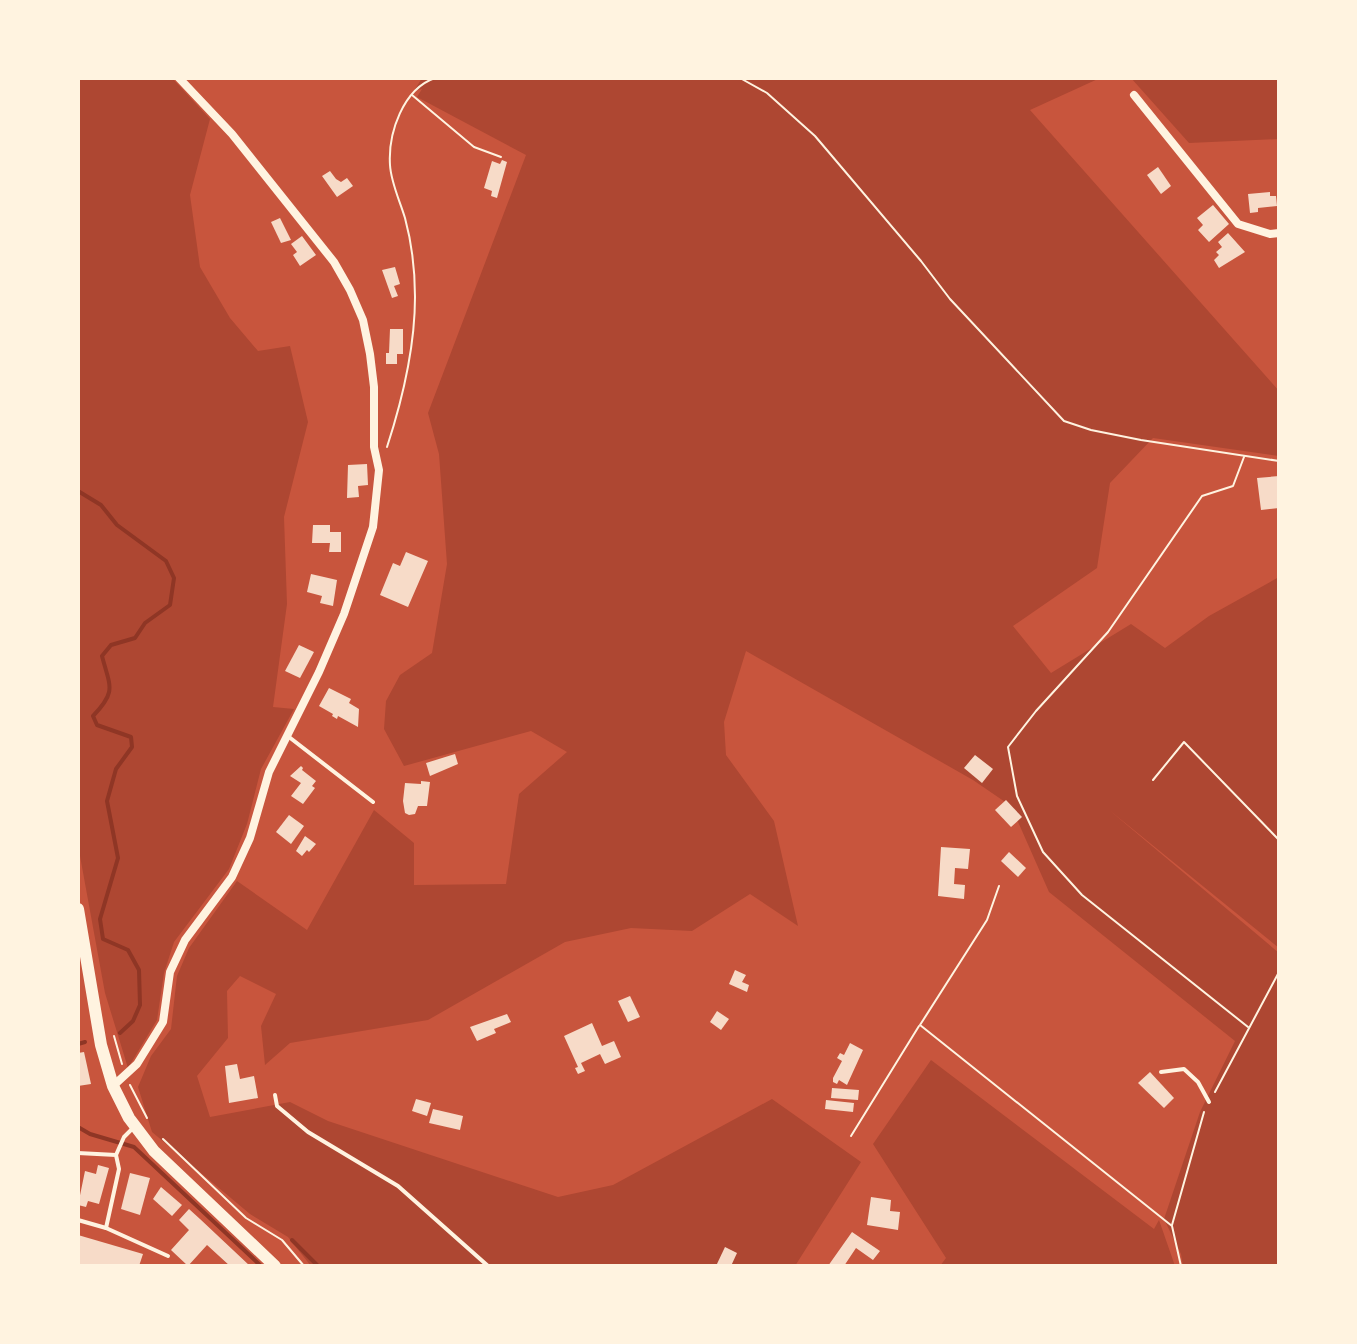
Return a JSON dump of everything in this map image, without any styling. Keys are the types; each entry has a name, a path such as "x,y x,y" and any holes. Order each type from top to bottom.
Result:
{"main road":[{"path":"78,909 101,1045 113,1086 134,1127 154,1151 275,1266"}],"street":[{"path":"113,1086 137,1064 163,1022 170,972 185,940 232,877 250,838 269,772 344,614 373,527 379,470 374,447 374,387 368,346 363,320 343,276 232,134 179,78"},
{"path":"1134,95 1238,224 1270,234 1279,233"}],"lane":[{"path":"287,735 373,802"},
{"path":"1161,1072 1184,1069 1198,1082 1209,1102"},
{"path":"275,1095 277,1106 308,1132 398,1186 488,1266"},
{"path":"106,1228 119,1169 116,1155 124,1137 134,1127"},
{"path":"78,1153 116,1155"},
{"path":"78,1220 106,1228 168,1256"}],"path":[{"path":"379,470 402,402 414,325 412,248 390,165 397,121 411,95 426,81 435,78"},
{"path":"740,78 767,93 815,136 957,307 1064,421 1141,440 1279,461"},
{"path":"411,95 474,147 501,157"},
{"path":"1244,457 1233,486 1202,496 1108,632 1036,711 1008,747 1017,796 1043,852 1082,895 1248,1027"},
{"path":"1153,780 1184,742 1279,840"},
{"path":"851,1136 987,920 999,886"},
{"path":"1181,1266 1172,1226 1204,1113 1279,972"},
{"path":"920,1025 1172,1226"},
{"path":"111,1026 125,1076 146,1117"},
{"path":"154,1130 246,1218 282,1240 304,1266"}],"shaded area":[{"path":"78,78 172,78 210,119 190,195 200,267 230,318 258,351 290,346 308,422 284,517 287,604 273,707 294,709 261,769 247,824 229,869 174,942 164,973 157,1020 128,1068 105,993 78,845"},
{"path":"422,78 1100,78 1030,110 1279,391 1279,456 1153,438 1110,483 1097,568 1013,626 1051,673 1131,624 1165,648 1209,616 1279,577 1279,948 1108,809 1279,953 1279,1266 1183,1266 1181,1254 1164,1219 1200,1112 1235,1041 1049,892 1011,806 973,780 746,651 724,722 726,755 774,821 798,926 750,894 692,931 631,928 565,942 428,1020 290,1043 265,1065 261,1026 276,994 240,976 227,991 228,1038 197,1076 210,1117 290,1102 328,1121 558,1197 613,1185 772,1099 861,1162 795,1266 311,1266 288,1237 250,1214 152,1132 138,1087 151,1056 171,1029 177,976 189,948 237,881 307,930 374,810 414,843 414,885 506,884 519,794 567,752 531,731 404,766 384,729 386,701 400,675 432,653 447,564 439,454 428,413 526,155 417,97 422,89 414,91"},
{"path":"1131,78 1279,78 1279,139 1189,143"},
{"path":"931,1060 1154,1229 1159,1220 1175,1266 940,1266 946,1258 873,1144"}],"building":[{"path":"502,160 507,162 497,198 491,196 492,191 484,188 492,161 500,164"},
{"path":"1158,167 1171,186 1161,194 1147,175"},
{"path":"330,171 341,182 347,178 353,186 337,197 322,176"},
{"path":"1270,192 1270,196 1276,196 1277,206 1258,208 1258,212 1250,213 1248,194"},
{"path":"1213,205 1229,224 1209,242 1198,230 1203,225 1197,218"},
{"path":"280,218 291,240 281,243 271,222"},
{"path":"1228,233 1245,252 1219,268 1214,260 1219,255 1216,252 1222,247 1218,242"},
{"path":"302,236 316,255 300,266 293,255 297,252 291,244"},
{"path":"395,267 400,284 394,286 398,296 392,298 382,270"},
{"path":"390,329 403,329 403,354 397,354 397,364 386,364"},
{"path":"367,464 368,485 358,486 359,497 347,498 348,465"},
{"path":"1279,476 1279,508 1261,510 1257,478"},
{"path":"313,525 330,525 330,532 341,532 341,552 329,552 330,543 312,543"},
{"path":"406,552 428,561 408,607 380,595 393,563 400,566"},
{"path":"311,574 337,580 333,606 320,603 322,596 307,592"},
{"path":"299,645 314,652 300,678 285,671"},
{"path":"329,688 351,699 349,703 359,709 358,727 338,716 337,719 319,706"},
{"path":"455,754 458,764 430,776 426,763"},
{"path":"975,755 993,769 982,783 964,768"},
{"path":"301,766 316,781 312,786 315,788 303,804 291,796 301,783 290,776"},
{"path":"421,781 430,782 427,806 418,806 415,814 409,815 405,813 403,801 405,783 421,784"},
{"path":"1006,800 1022,817 1011,827 995,810"},
{"path":"289,815 304,826 291,844 276,832"},
{"path":"305,836 316,844 302,856 296,851"},
{"path":"941,847 970,849 968,869 955,868 954,884 965,885 964,899 938,896"},
{"path":"1009,852 1026,868 1018,877 1001,861"},
{"path":"735,970 746,975 742,982 749,985 747,992 729,984"},
{"path":"630,996 640,1017 628,1022 618,1001"},
{"path":"717,1011 729,1019 721,1030 710,1022"},
{"path":"507,1014 511,1022 477,1041 470,1027"},
{"path":"592,1023 602,1046 614,1041 621,1057 605,1064 600,1054 581,1063 585,1071 578,1074 575,1068 578,1067 564,1036"},
{"path":"850,1043 863,1050 847,1085 839,1080 837,1084 833,1078 842,1061 837,1058 840,1053 844,1055"},
{"path":"84,1052 91,1084 78,1086 78,1053"},
{"path":"237,1064 240,1079 254,1076 258,1098 229,1103 225,1066"},
{"path":"1150,1072 1174,1098 1164,1108 1138,1083"},
{"path":"832,1088 859,1090 858,1100 831,1098"},
{"path":"416,1099 431,1103 427,1116 412,1111"},
{"path":"826,1100 854,1103 853,1112 825,1109"},
{"path":"433,1109 463,1116 460,1130 429,1123"},
{"path":"98,1165 109,1168 99,1204 88,1201 86,1207 78,1205 85,1171 96,1174"},
{"path":"130,1173 150,1178 140,1215 121,1209"},
{"path":"161,1187 182,1205 172,1216 153,1199"},
{"path":"871,1197 891,1200 890,1211 900,1212 898,1230 867,1225"},
{"path":"189,1209 250,1266 230,1266 207,1245 188,1266 171,1250 189,1230 179,1220"},
{"path":"852,1232 880,1251 873,1260 856,1248 844,1266 828,1266"},
{"path":"78,1235 143,1254 139,1266 78,1266"},
{"path":"725,1247 737,1253 731,1266 716,1266"}],"waterway":[{"path":"78,491 101,505 117,525 166,561 174,578 170,605 145,623 135,638 111,645 102,656 110,688 106,700 93,716 97,725 131,737 132,747 116,769 107,801 118,858 100,919 103,939 128,950 139,970 140,1005 133,1021 120,1033"},
{"path":"78,1044 85,1042"},
{"path":"78,1127 90,1134 134,1147 261,1266"},
{"path":"292,1240 318,1266"}]}
